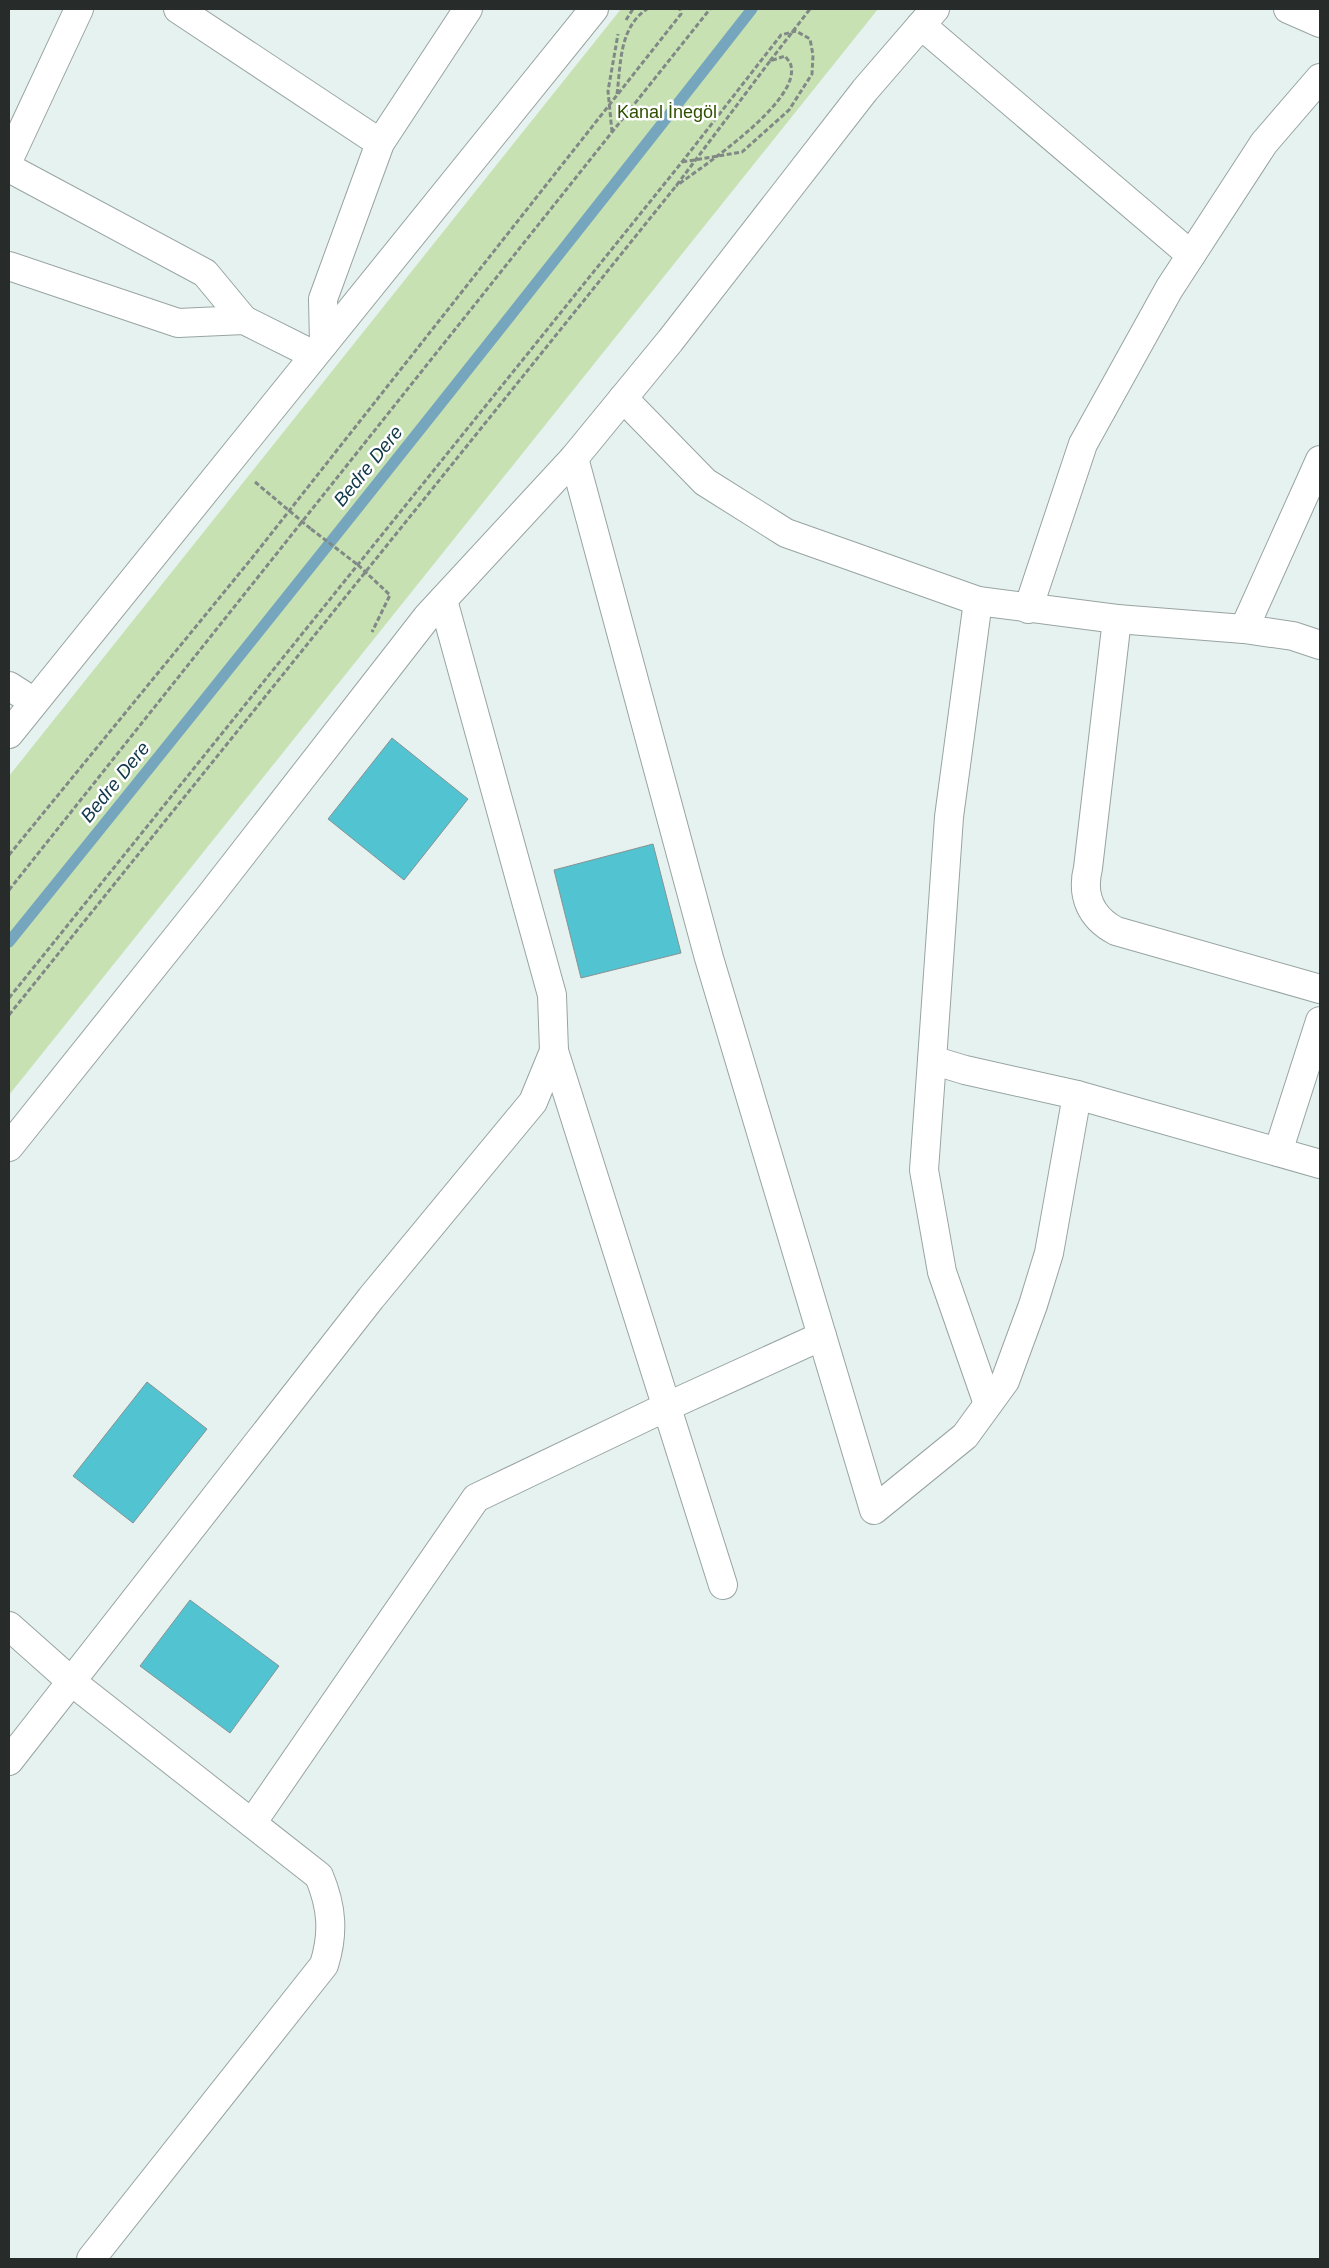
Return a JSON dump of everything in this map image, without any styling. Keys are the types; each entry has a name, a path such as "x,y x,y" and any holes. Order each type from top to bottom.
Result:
{"street":[{"path":"9,159 79,9"},
{"path":"178,9 380,143"},
{"path":"319,349 323,299 380,143 468,9"},
{"path":"9,734 594,9"},
{"path":"1288,9 1320,23"},
{"path":"9,1147 427,617 574,458 865,90 928,17 1191,255"},
{"path":"1028,609 1082,444 1191,255 1264,143 1320,78"},
{"path":"9,168 205,273 244,320"},
{"path":"9,266 178,323 244,320 319,349"},
{"path":"623,398 704,482 786,533 978,601 1028,609 1117,619 1244,629 1293,636 1320,645"},
{"path":"574,458 709,958 874,1510 965,1436 1005,1381 1033,1306 1049,1253 1077,1095"},
{"path":"1244,629 1320,460"},
{"path":"443,600 552,994 554,1051 723,1585"},
{"path":"978,601 949,817 924,1170 942,1272 988,1404"},
{"path":"1117,619 1088,868 1085,880 1085,893 1089,906 1105,925 1116,931 1320,989"},
{"path":"9,686 34,702"},
{"path":"1278,1152 1320,1021"},
{"path":"9,1761 370,1298 532,1102 554,1051"},
{"path":"932,1060 965,1070 1077,1095 1320,1164"},
{"path":"252,1823 476,1498 666,1407 822,1336"},
{"path":"9,1626 72,1682 319,1876 327,1895 331,1914 332,1932 324,1966 90,2259"}],"path":[{"path":"623,25 633,9"},
{"path":"617,94 624,38 639,15 648,9"},
{"path":"680,9 681,14"},
{"path":"9,855 290,511 685,9"},
{"path":"9,890 710,9"},
{"path":"9,1016 676,186 810,9"},
{"path":"612,133 609,104 612,62 620,31"},
{"path":"9,998 682,162 780,36 796,31 810,39 812,74 789,110 742,152 682,162"},
{"path":"676,186 739,141 782,97 791,77 792,65 785,56 770,61"},
{"path":"230,460 311,529 358,565 390,595 370,636"}],"green space":[{"name":"Kanal İnegöl","path":"621,9 878,9 9,1095 9,776"}],"building":[{"path":"392,738 468,799 404,880 328,819"},
{"path":"653,844 681,953 581,978 554,870"},
{"path":"147,1382 207,1429 133,1523 73,1476"},
{"path":"190,1600 279,1666 230,1733 140,1666"}],"waterway":[{"name":"Bedre Dere","path":"9,942 382,477 752,9"}]}
